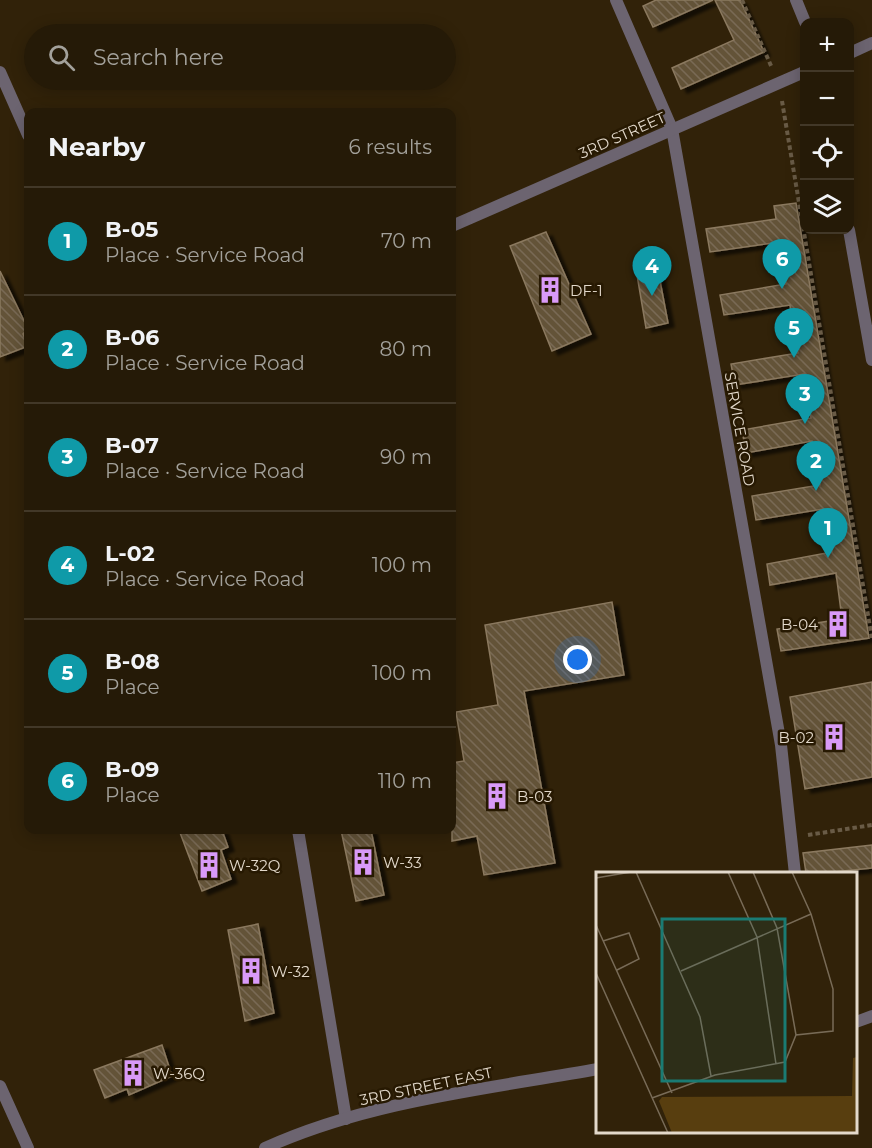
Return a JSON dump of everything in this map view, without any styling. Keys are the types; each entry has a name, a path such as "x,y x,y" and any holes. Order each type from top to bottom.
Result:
{"street":[{"name":"SERVICE ROAD","path":"616,0 672,129 781,745 795,872"},
{"path":"796,0 803,18"},
{"path":"854,51 872,43"},
{"path":"0,72 24,126"},
{"name":"3RD STREET","path":"456,224 800,74"},
{"path":"850,234 872,360"},
{"path":"299,834 346,1119"},
{"path":"857,1021 872,1016"},
{"name":"3RD STREET EAST","path":"265,1148 379,1108 596,1069"},
{"path":"0,1086 28,1148"}],"path":[{"path":"742,0 779,83 872,639"},
{"path":"793,838 872,825"}],"building":[{"path":"656,0 713,0 653,27 643,6"},
{"path":"715,0 740,0 764,52 681,89 672,68 734,40"},
{"path":"796,203 869,638 781,651 777,629 842,619 836,573 770,585 767,564 832,552 823,509 756,520 752,496 820,485 812,441 746,453 742,430 811,418 804,374 735,385 731,364 798,353 790,305 724,315 720,295 786,284 779,242 710,252 706,229 776,219 774,206"},
{"name":"DF-1","path":"546,232 591,334 552,351 510,246"},
{"path":"657,265 668,323 646,328 636,269"},
{"path":"0,271 24,321 24,348 0,357"},
{"path":"612,602 624,675 524,691 555,863 484,875 477,836 452,841 452,834 456,834 456,762 464,761 456,712 498,705 485,625"},
{"name":"B-02","path":"872,682 872,777 805,789 790,697"},
{"name":"W-32Q","path":"181,834 223,834 228,847 221,850 231,879 202,891"},
{"name":"W-33","path":"342,834 372,834 384,895 356,901"},
{"path":"872,845 872,868 806,872 803,853"},
{"name":"W-32","path":"258,924 274,1013 245,1021 228,930"},
{"name":"W-36Q","path":"162,1045 172,1076 129,1095 127,1089 105,1098 94,1070"}],"place":[{"name":"B-09","path":"782,289"},
{"name":"DF-1","path":"550,290"},
{"name":"L-02","path":"652,296"},
{"name":"B-08","path":"794,358"},
{"name":"B-07","path":"805,424"},
{"name":"B-06","path":"816,491"},
{"name":"B-05","path":"828,558"},
{"name":"B-04","path":"838,624"},
{"name":"B-02","path":"834,737"},
{"name":"B-03","path":"497,796"},
{"name":"W-33","path":"363,862"},
{"name":"W-32Q","path":"209,865"},
{"name":"W-32","path":"251,971"},
{"name":"W-36Q","path":"133,1073"}]}
